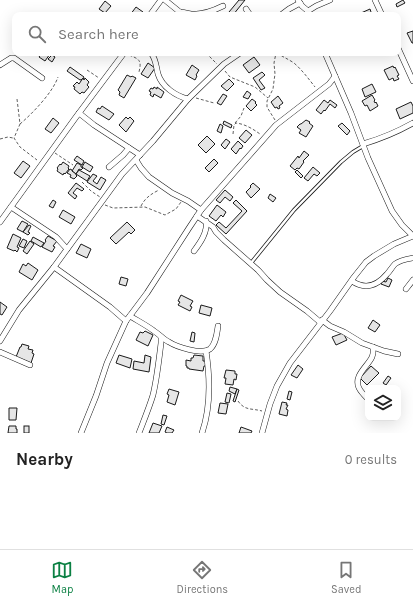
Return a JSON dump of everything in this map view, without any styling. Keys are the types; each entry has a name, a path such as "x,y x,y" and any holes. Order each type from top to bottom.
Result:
{"street":[{"path":"152,12 161,0"},
{"path":"165,0 179,12"},
{"path":"309,12 316,6 330,0"},
{"path":"375,0 381,12"},
{"path":"285,12 299,2 306,12"},
{"path":"207,12 223,6"},
{"path":"401,55 413,81"},
{"path":"0,222 103,80 123,56"},
{"path":"153,56 156,61 159,76 162,81 176,94 189,98"},
{"path":"0,340 19,310 54,268 122,174 153,141 189,98 222,66 236,56"},
{"path":"262,433 267,412 277,386 290,363 352,280 366,262 374,256 394,244 413,236 402,225 392,211 368,158 351,113 326,56"},
{"path":"0,65 11,58 14,58 42,78"},
{"path":"81,433 107,363 126,321 147,293 201,210 278,123 318,92 335,76"},
{"path":"79,113 140,155"},
{"path":"363,145 395,133 413,123"},
{"path":"109,167 129,148"},
{"path":"136,160 148,176 201,210"},
{"path":"11,207 56,237 67,249"},
{"path":"198,216 213,227 216,232 280,292 321,321 362,343 398,354"},
{"path":"194,251 205,233 207,227 206,221"},
{"path":"352,280 364,287 373,285 381,280 400,261 413,258"},
{"path":"54,268 95,295 126,321"},
{"path":"406,289 413,280"},
{"path":"130,316 177,346 198,351 206,351 211,348 214,344 218,326"},
{"path":"139,433 149,408 156,382 161,337"},
{"path":"365,396 358,388 358,381 360,374 373,356 373,347"},
{"path":"202,433 208,407 209,386 206,351"},
{"path":"0,352 30,365"}],"lane":[{"path":"251,264 294,210 341,162 363,145"}],"path":[{"path":"133,56 138,58 141,63 139,72"},
{"path":"209,56 215,63 222,66 230,77 255,88 268,98"},
{"path":"276,56 274,63 275,74 273,89 268,98 267,107 278,123"},
{"path":"281,56 303,71 318,92"},
{"path":"87,70 103,80"},
{"path":"14,138 20,124 34,112 51,91 58,76"},
{"path":"189,98 214,103"},
{"path":"17,99 20,124"},
{"path":"233,134 234,125 241,116 244,108"},
{"path":"234,125 236,123 240,123 259,133 264,138"},
{"path":"0,138 14,138 20,147 42,164"},
{"path":"52,151 73,165"},
{"path":"82,182 103,200 103,205 113,208 141,207 165,215 176,209 183,198"},
{"path":"141,207 146,198 164,187"},
{"path":"238,401 248,409 256,409 267,412"}],"building":[{"path":"239,0 245,0 235,12 229,12"},
{"path":"403,0 405,3 397,7 396,4"},
{"path":"105,1 111,6 106,12 99,9"},
{"path":"136,7 143,12 132,12"},
{"path":"370,9 371,12 363,12"},
{"path":"413,31 413,43 412,43 407,33"},
{"path":"40,56 49,56 45,61 39,57"},
{"path":"51,56 55,57 52,62 48,59"},
{"path":"254,57 260,65 249,73 243,65"},
{"path":"148,63 155,68 148,78 141,74"},
{"path":"192,65 199,70 195,80 186,75"},
{"path":"393,66 399,75 397,76 399,79 394,81 393,78 389,80 384,70"},
{"path":"70,67 84,77 83,79 80,80 67,71"},
{"path":"262,72 265,75 259,80 265,88 261,90 253,78"},
{"path":"127,75 136,78 124,98 119,95 120,92 118,90"},
{"path":"83,78 89,82 87,85 89,87 84,93 82,92 80,94 74,89 75,87 73,86 77,82 79,84"},
{"path":"229,79 234,84 227,91 221,86"},
{"path":"372,84 376,92 365,97 362,89"},
{"path":"154,87 157,89 157,87 164,92 161,98 154,94 153,97 150,95 151,92 149,91"},
{"path":"247,91 251,94 248,99 243,97"},
{"path":"223,94 227,96 221,105 217,103"},
{"path":"372,95 378,106 370,111 367,105 365,106 362,101"},
{"path":"278,96 283,103 278,109 277,107 275,108 271,102"},
{"path":"252,99 257,105 251,111 246,106"},
{"path":"324,100 328,103 330,100 337,105 335,108 330,104 321,114 316,110"},
{"path":"411,102 413,106 413,113 400,119 396,109"},
{"path":"102,106 114,114 109,120 96,112 98,108 100,109"},
{"path":"126,117 128,119 130,117 134,121 126,132 119,125"},
{"path":"53,118 59,123 51,133 45,129"},
{"path":"306,120 313,126 306,137 299,133 301,130 297,127"},
{"path":"224,121 232,125 231,128 223,124"},
{"path":"342,123 350,131 347,135 338,126"},
{"path":"220,124 223,126 221,133 217,131"},
{"path":"246,130 252,135 245,143 239,138"},
{"path":"207,136 215,144 206,153 198,145"},
{"path":"226,139 230,142 225,149 221,145"},
{"path":"238,141 243,146 236,154 231,149"},
{"path":"304,151 309,155 303,161 304,162 299,169 297,168 295,170 290,166"},
{"path":"77,156 84,161 82,165 74,160"},
{"path":"214,159 218,163 209,172 205,168"},
{"path":"23,161 30,166 21,178 14,173"},
{"path":"63,162 69,166 69,169 63,175 57,171 57,168"},
{"path":"85,162 93,167 90,172 82,167"},
{"path":"77,163 83,168 81,170 79,169 76,174 72,171"},
{"path":"313,167 320,173 317,176 314,174 308,181 304,178"},
{"path":"70,169 77,176 74,179 67,173"},
{"path":"79,170 90,176 87,181 76,174"},
{"path":"297,170 303,176 301,178 295,172"},
{"path":"93,174 97,176 93,181 97,184 101,177 106,180 100,190 87,182"},
{"path":"76,183 84,189 82,191 77,188 73,193 77,196 75,199 68,193"},
{"path":"253,183 260,189 251,198 246,192"},
{"path":"225,190 233,197 230,201 225,197 220,203 216,200"},
{"path":"270,194 276,198 273,202 268,198"},
{"path":"53,200 56,202 53,208 49,206"},
{"path":"236,200 247,211 226,234 216,225 219,222 226,228 242,211 233,203"},
{"path":"217,205 226,212 223,217 221,215 216,221 209,216"},
{"path":"63,210 75,217 71,224 59,217"},
{"path":"22,221 28,224 23,232 17,229"},
{"path":"127,222 135,230 131,234 129,232 116,244 110,238"},
{"path":"29,225 31,226 28,232 30,233 28,235 23,232"},
{"path":"13,234 21,238 17,247 19,248 17,252 7,248"},
{"path":"48,236 57,241 53,246 55,247 52,252 42,247"},
{"path":"33,237 44,243 41,247 31,241"},
{"path":"23,239 27,241 24,248 19,246"},
{"path":"30,241 34,244 27,254 23,251"},
{"path":"81,244 91,249 87,258 76,253"},
{"path":"28,263 38,270 32,280 19,272 23,264 26,266"},
{"path":"121,277 128,279 126,286 119,284"},
{"path":"388,278 392,280 389,287 381,284 382,281 386,282"},
{"path":"181,295 193,301 190,306 192,307 190,311 178,305"},
{"path":"0,302 7,307 2,315 0,314"},
{"path":"201,305 212,308 210,316 199,313"},
{"path":"373,320 380,325 375,332 368,328"},
{"path":"145,331 153,335 148,346 136,340 140,332 143,333"},
{"path":"192,332 195,333 194,342 190,341"},
{"path":"343,333 347,340 336,345 332,337"},
{"path":"22,344 29,346 28,349 33,350 32,353 34,354 31,363 16,357"},
{"path":"119,355 132,359 130,368 116,363"},
{"path":"145,355 151,357 149,372 133,369 134,361 144,363"},
{"path":"194,355 203,356 203,361 207,361 207,366 204,366 203,371 187,368 186,360 191,361 191,358 193,358"},
{"path":"298,365 303,369 297,378 291,375"},
{"path":"371,366 379,373 367,385 360,378"},
{"path":"226,370 235,371 235,374 237,374 233,385 225,384 226,378 224,378"},
{"path":"388,376 391,378 386,385 383,383"},
{"path":"230,387 237,389 235,394 229,391"},
{"path":"169,389 179,392 175,405 167,402 169,395 167,394"},
{"path":"237,389 239,390 235,402 233,401"},
{"path":"289,391 292,392 290,400 287,399"},
{"path":"227,393 231,394 229,403 225,402"},
{"path":"282,402 287,403 286,405 288,405 286,409 288,410 287,416 279,414"},
{"path":"220,403 228,404 226,414 218,413"},
{"path":"9,408 17,408 16,420 9,420"},
{"path":"163,415 167,416 164,425 161,424"},
{"path":"153,423 162,426 159,433 149,433"},
{"path":"9,426 16,426 17,433 8,433"},
{"path":"24,426 29,426 29,433 24,433"},
{"path":"167,427 174,430 172,433 165,432"},
{"path":"241,427 252,431 251,433 239,433"}]}
